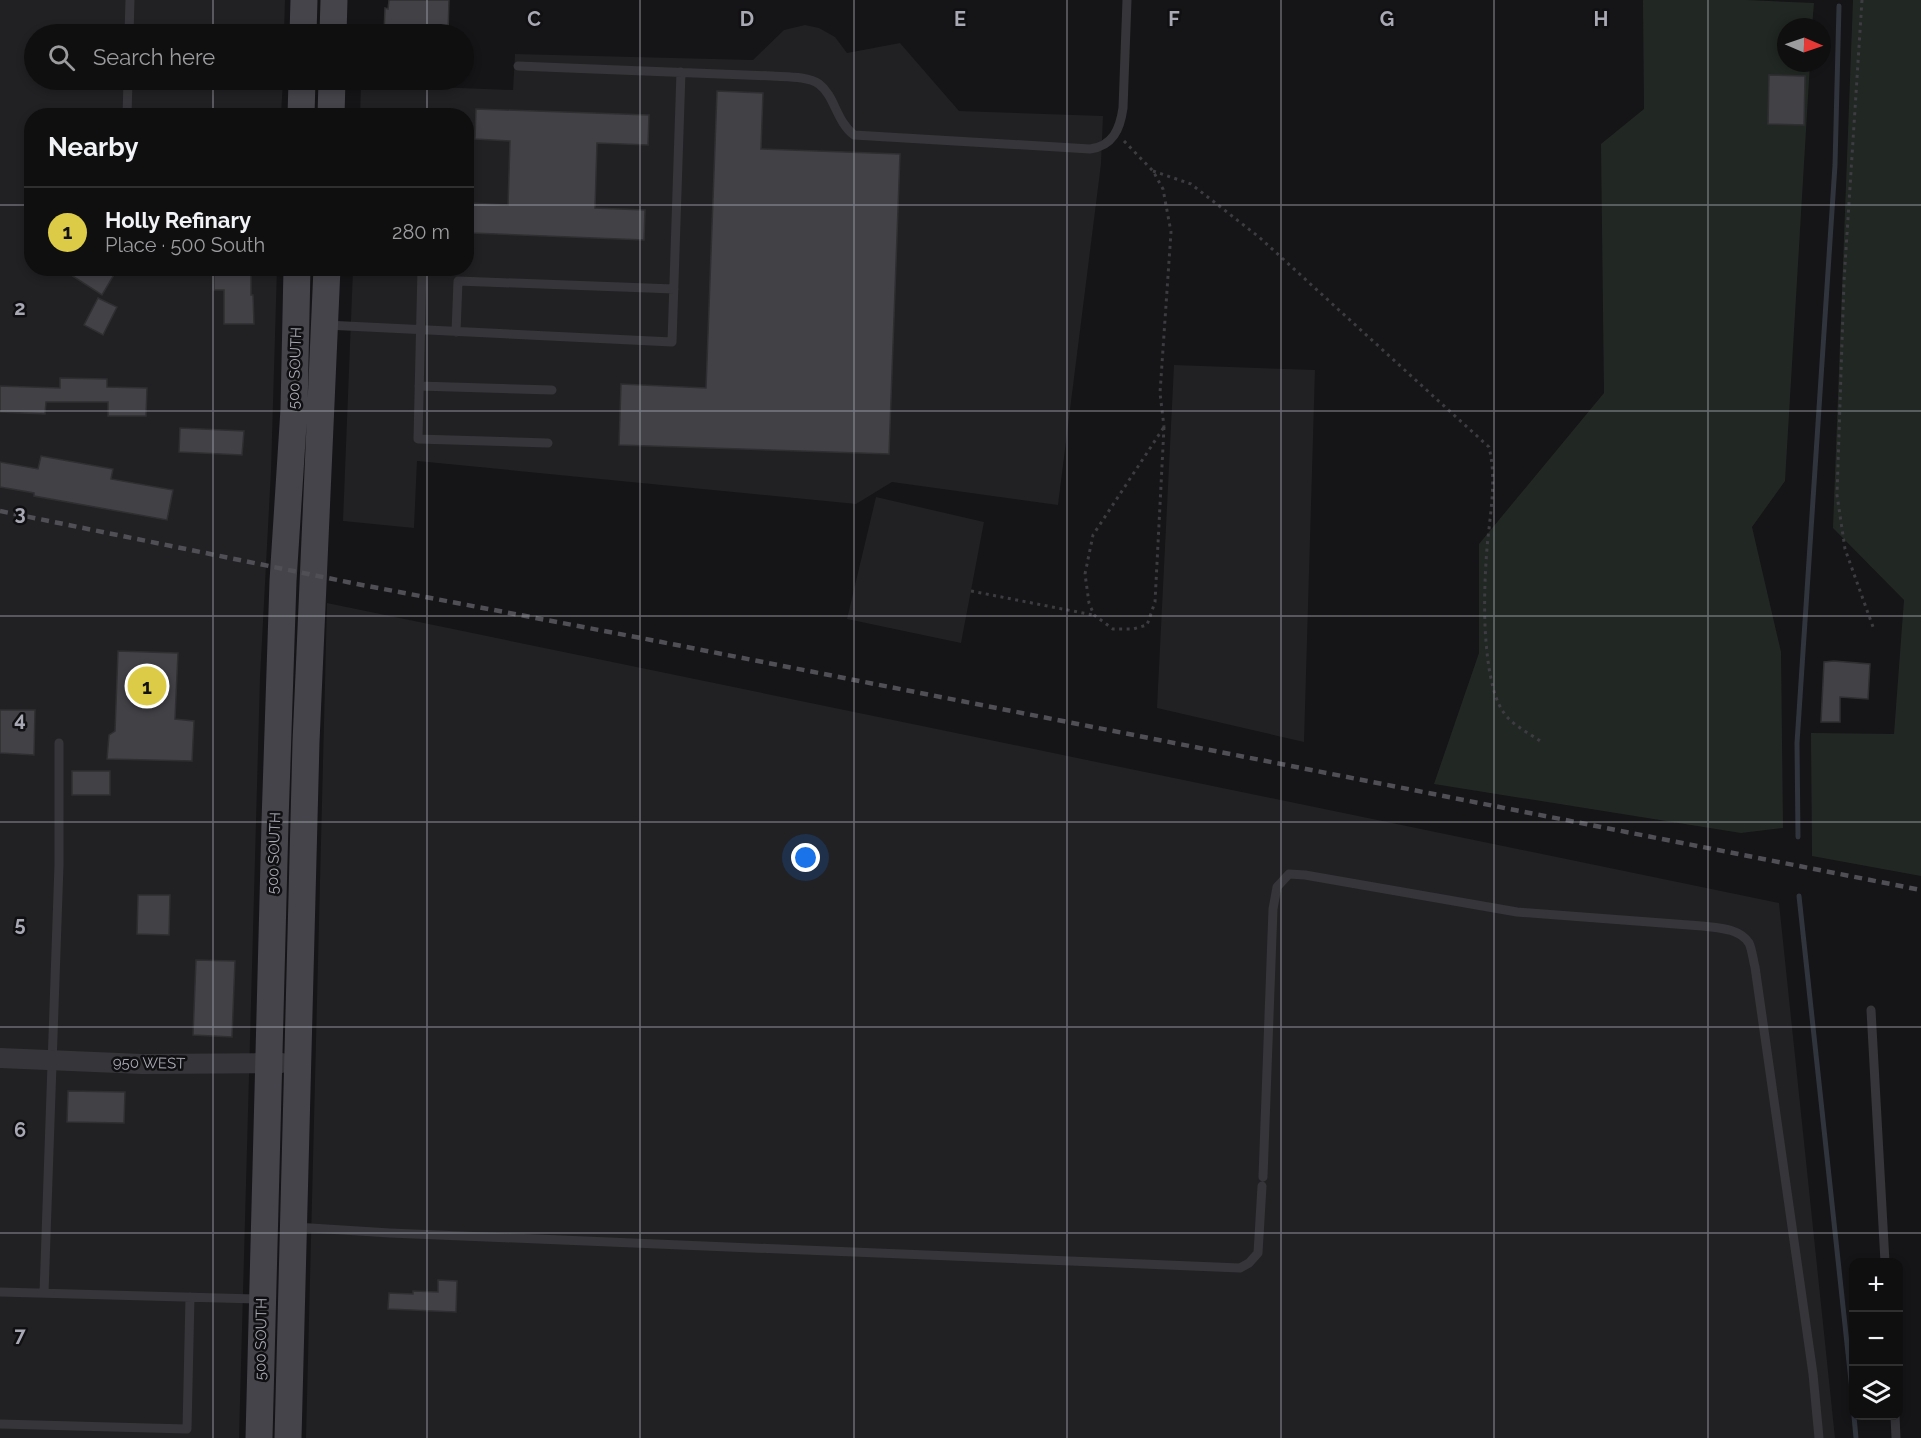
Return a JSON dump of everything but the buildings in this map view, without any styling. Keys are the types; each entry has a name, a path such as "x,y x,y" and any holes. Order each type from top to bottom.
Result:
{"main road":[{"path":"303,24 304,0"},
{"path":"333,24 334,0"},
{"path":"301,108 302,90"},
{"path":"331,108 332,90"},
{"name":"500 SOUTH","path":"259,1438 283,580 294,409 297,276"},
{"name":"500 SOUTH","path":"288,1438 309,666 327,276"}],"street":[{"name":"950 WEST","path":"0,1058 142,1064 298,1063"}],"lane":[{"path":"129,24 130,0"},
{"path":"518,66 804,79 819,83 828,93 844,127 854,135 1090,149 1099,148 1116,134 1120,123 1123,108 1127,0"},
{"path":"324,325 672,342 681,72"},
{"path":"127,108 128,90"},
{"path":"422,276 418,440 548,443"},
{"path":"456,332 458,281 674,289"},
{"path":"419,386 552,390"},
{"path":"44,1293 59,865 59,743"},
{"path":"293,1227 402,1234 1240,1268 1250,1263 1258,1253 1263,1182 1273,909 1277,887 1289,874 1305,874 1517,912 1724,928 1739,933 1749,943 1755,967 1813,1374 1818,1438"},
{"path":"1871,1010 1885,1258"},
{"path":"0,1292 262,1299"},
{"path":"0,1424 187,1429 190,1297"},
{"path":"1895,1420 1896,1438"}],"path":[{"path":"1862,0 1844,281 1836,495 1845,549 1873,627"},
{"path":"971,591 1094,615 1113,629 1132,629 1147,625 1155,602 1164,426 1160,393 1172,232 1163,189 1153,171 1116,134"},
{"path":"1153,171 1191,184 1259,237 1489,447 1493,474 1485,569 1485,620 1492,685 1498,702 1509,719 1543,743"},
{"path":"1094,615 1089,603 1085,574 1093,535 1164,426"}],"shaded area":[{"path":"0,0 285,0 284,24 24,24 24,90 282,90 281,108 24,108 24,276 277,276 271,471 260,678 239,1438 0,1438"},
{"path":"1643,0 1747,0 1814,3 1813,18 1777,18 1777,72 1809,72 1785,481 1752,527 1781,652 1783,828 1741,833 1434,784 1479,653 1479,544 1604,393 1601,144 1644,109"},
{"path":"1853,0 1921,0 1921,876 1812,856 1811,733 1894,734 1904,600 1833,528"},
{"path":"805,25 819,28 835,37 847,53 900,43 959,111 1103,116 1101,164 1058,505 892,482 856,504 417,461 414,528 343,521 353,276 474,276 474,108 360,108 361,90 513,90 515,54 753,60 784,30"},
{"path":"1174,365 1315,370 1304,742 1157,708"},
{"path":"876,497 984,522 961,643 847,619"},
{"path":"327,603 1779,903 1835,1438 306,1438"}],"waterway":[{"path":"1798,837 1797,743 1835,165 1839,6"},
{"path":"1799,896 1849,1366"},
{"path":"1854,1420 1856,1438"}],"railway":[{"path":"0,511 357,584 1921,890"}],"place":[{"name":"Holly Refinary","path":"147,686"}]}
